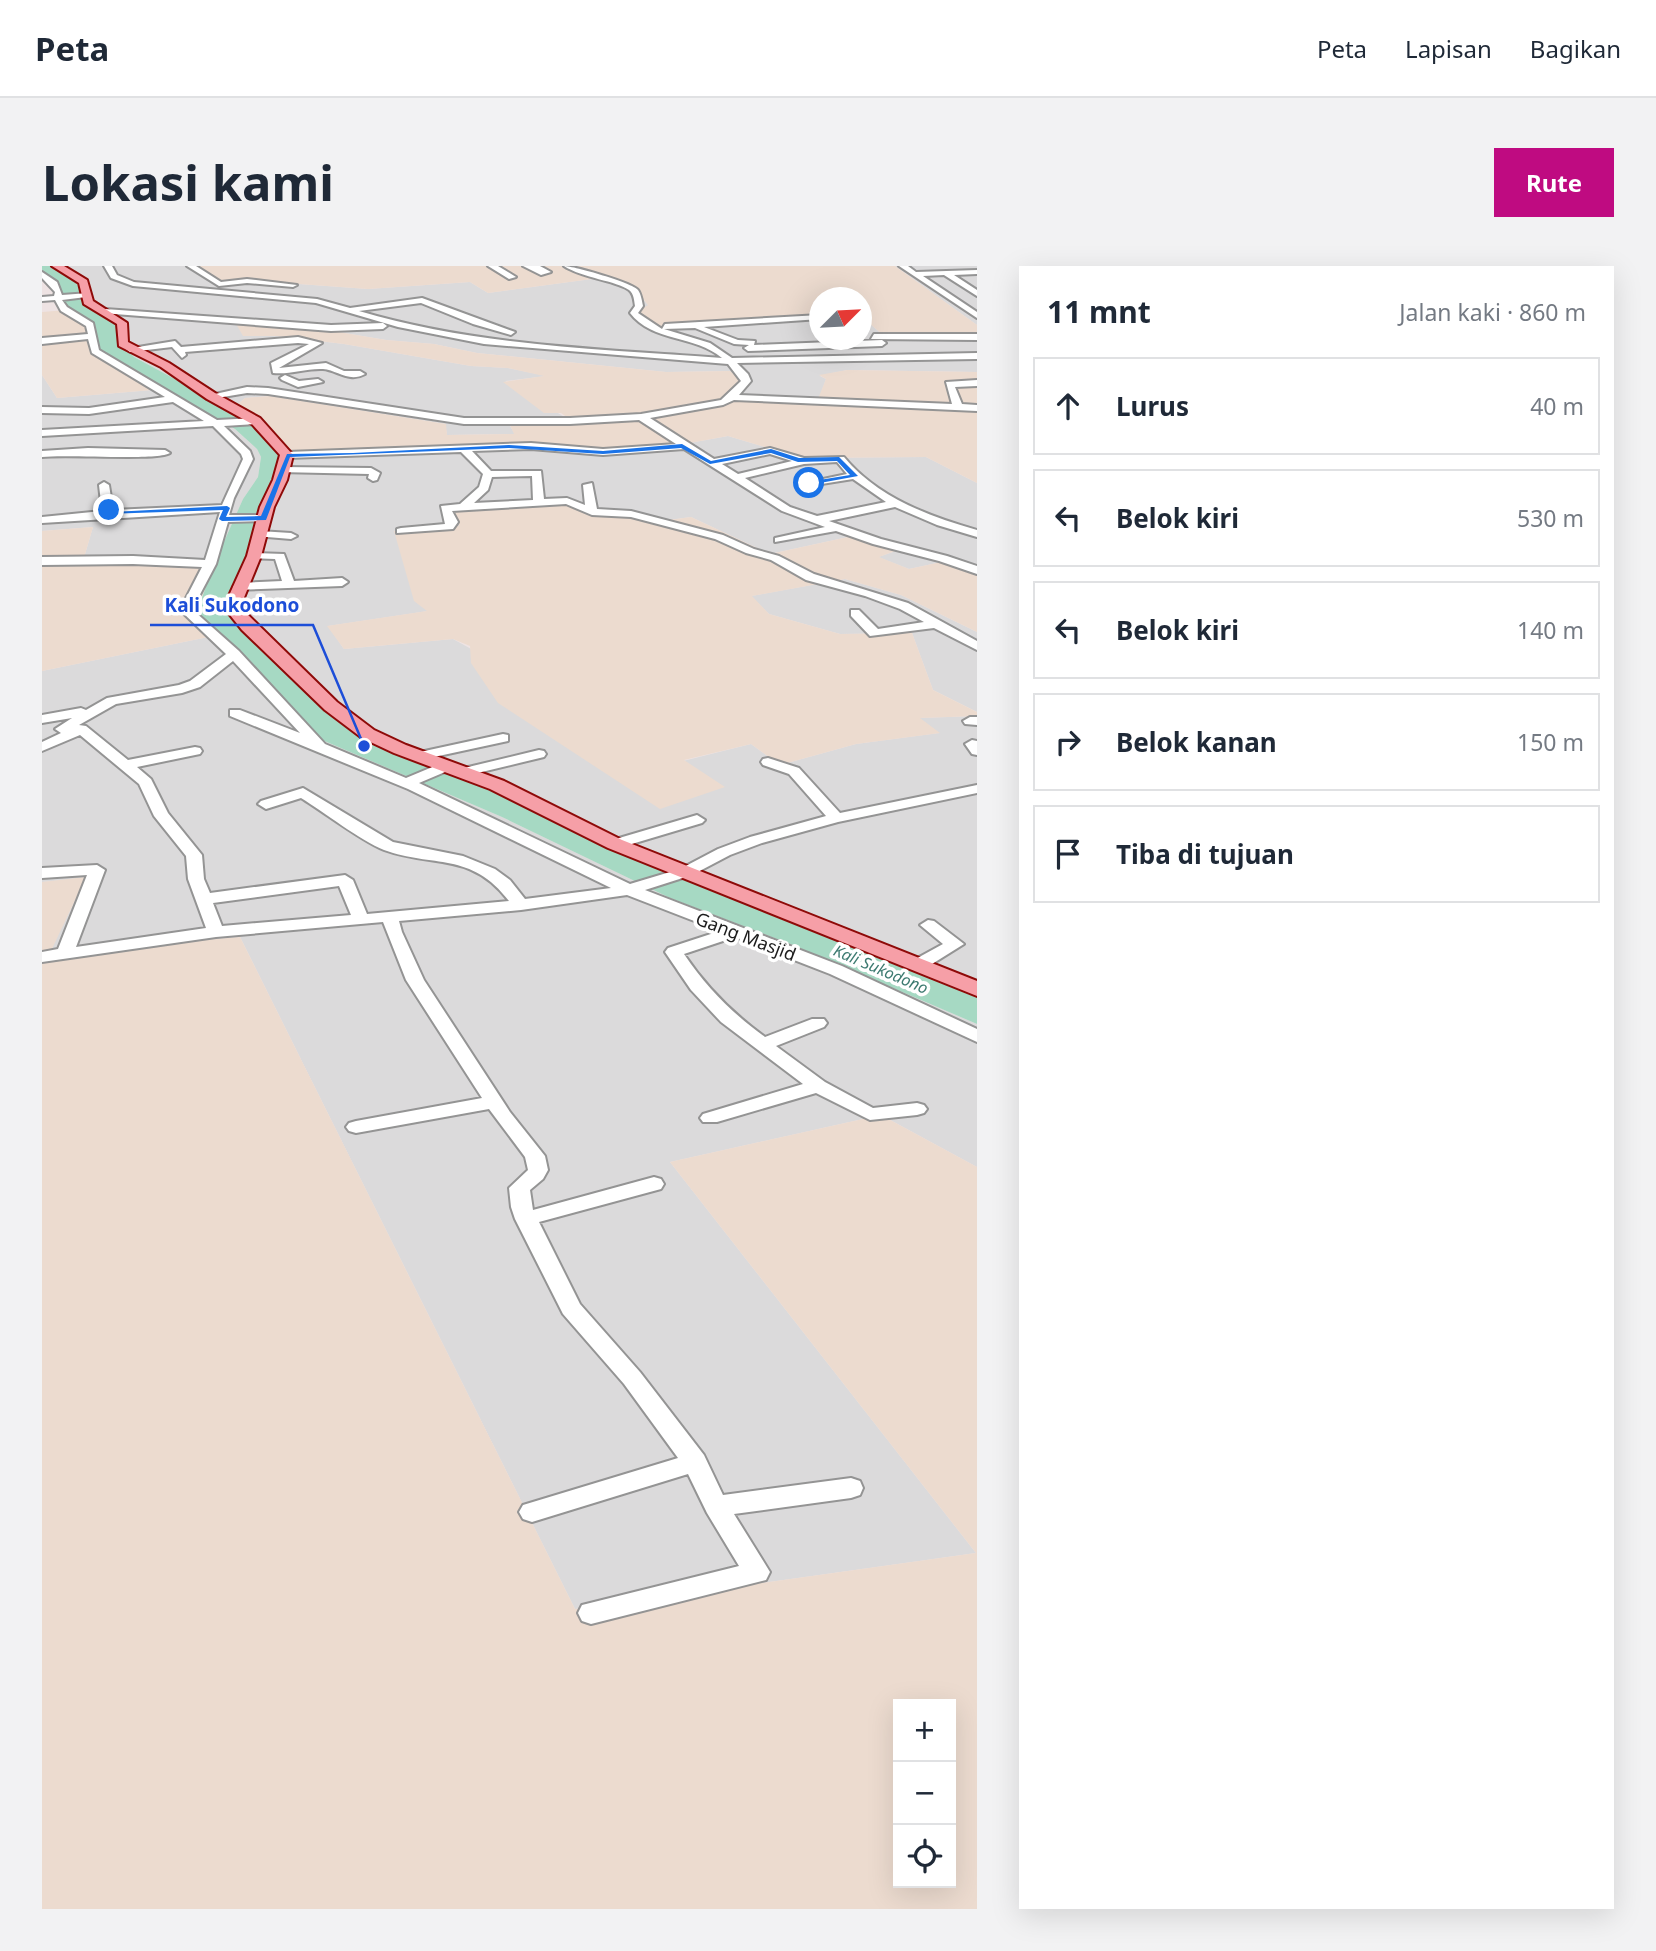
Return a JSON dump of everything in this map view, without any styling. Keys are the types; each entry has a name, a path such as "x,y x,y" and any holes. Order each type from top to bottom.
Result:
{"main road":[{"path":"57,266 84,282 87,298 105,306 122,323 121,340 130,349 165,365 255,422 285,463 261,523 254,556 233,606 237,617 355,726 420,756 497,785 615,844 977,989"}],"street":[{"path":"108,266 110,274 115,278 133,284 317,301 349,310 375,322"},
{"path":"191,266 219,284"},
{"path":"492,266 512,277"},
{"path":"527,266 541,273 547,272 534,266"},
{"path":"568,266 635,290 639,306 634,313 636,317 654,327 719,351 747,379 731,397"},
{"path":"903,266 977,316"},
{"path":"934,266 977,294"},
{"path":"967,266 976,272"},
{"path":"915,274 976,272"},
{"path":"42,274 54,284 64,309 90,325 95,351 221,425 248,459 229,498 227,515 210,564 190,602 188,612 237,658 320,747"},
{"path":"147,296 247,281 293,285"},
{"path":"42,285 54,284"},
{"path":"262,306 259,303 268,296"},
{"path":"42,299 87,298"},
{"path":"349,310 422,300 476,322 511,332"},
{"path":"953,300 977,300"},
{"path":"105,306 198,318 331,328 375,322"},
{"path":"180,306 207,313 198,318"},
{"path":"788,318 797,327"},
{"path":"654,327 809,318"},
{"path":"762,320 771,329"},
{"path":"278,367 318,343 375,322"},
{"path":"318,327 375,322 484,341 728,361 977,354"},
{"path":"732,322 755,345"},
{"path":"691,325 755,345 809,345"},
{"path":"331,328 344,333"},
{"path":"42,332 72,329"},
{"path":"712,332 741,331"},
{"path":"42,341 93,336"},
{"path":"806,336 809,339"},
{"path":"780,337 789,346"},
{"path":"872,337 977,337"},
{"path":"875,337 901,357 907,368"},
{"path":"926,337 935,345"},
{"path":"961,337 977,354"},
{"path":"165,365 183,356 298,340 318,343"},
{"path":"130,349 173,344 183,356"},
{"path":"584,351 626,344"},
{"path":"719,351 755,345"},
{"path":"278,367 335,357"},
{"path":"278,367 326,366 342,374 360,374"},
{"path":"278,367 296,384 321,384"},
{"path":"958,407 949,384 977,383"},
{"path":"282,393 321,384"},
{"path":"211,396 253,390 464,421 642,418 699,407 731,397 977,408"},
{"path":"900,392 903,405"},
{"path":"42,410 89,411 174,399"},
{"path":"454,407 464,421"},
{"path":"88,431 89,411"},
{"path":"501,412 509,421"},
{"path":"642,418 682,446 796,512 877,542 974,567"},
{"path":"57,451 46,433 88,431 134,437 255,422"},
{"path":"126,455 134,437"},
{"path":"285,463 531,446 592,452 682,446"},
{"path":"464,449 488,474 537,473 540,502"},
{"path":"42,454 57,451 126,455 165,453"},
{"path":"710,463 771,451 804,461"},
{"path":"583,461 592,452"},
{"path":"737,477 804,461 839,459 855,476 897,503 977,534"},
{"path":"285,463 371,471 375,473 373,478"},
{"path":"464,506 484,488 488,474"},
{"path":"809,483 855,476"},
{"path":"104,485 108,514"},
{"path":"588,485 592,512"},
{"path":"401,531 449,527 452,522 445,508 571,502 592,512 631,514 719,537 750,551 775,558 810,577 869,593 904,606 977,646"},
{"path":"815,520 897,503"},
{"path":"796,512 828,505"},
{"path":"42,520 108,514 227,515 261,523 291,536"},
{"path":"779,540 836,528"},
{"path":"254,556 280,556 289,585"},
{"path":"42,561 133,560 210,564"},
{"path":"239,587 342,582"},
{"path":"855,613 875,633 934,624"},
{"path":"42,738 117,699 182,689 195,684 237,658"},
{"path":"42,719 93,710"},
{"name":"Gang Masjid","path":"235,713 409,782 632,889 835,970 977,1036"},
{"path":"42,747 80,729 146,782 153,802 162,816 194,855 196,879 216,932"},
{"path":"420,756 503,738"},
{"path":"127,765 195,751"},
{"path":"409,782 452,768 539,754"},
{"path":"768,762 794,771 836,818"},
{"path":"42,957 216,932 521,905 632,889 684,873 724,852 756,840 836,818 977,789"},
{"path":"265,803 303,793 388,846 457,859 489,872 504,884 521,905"},
{"path":"615,844 697,820"},
{"path":"42,873 97,870 65,954"},
{"path":"204,899 344,880 347,881 361,919"},
{"path":"390,916 393,932 415,979 494,1102 537,1163 536,1174 519,1188 526,1219 571,1308 632,1378 695,1462 716,1506 757,1572 591,1613"},
{"path":"918,965 955,944 928,925"},
{"path":"736,931 674,952 697,986 727,1018 818,1086 870,1114 917,1109"},
{"path":"762,1045 818,1023"},
{"path":"710,1118 818,1086"},
{"path":"356,1127 494,1102"},
{"path":"526,1219 654,1184"},
{"path":"532,1512 695,1462"},
{"path":"716,1506 851,1488"}],"shaded area":[{"path":"56,266 193,266 243,280 368,289 470,282 488,293 599,278 620,281 633,287 648,305 809,315 809,350 872,350 872,326 883,335 977,334 977,372 847,370 820,376 826,379 817,404 728,399 730,371 666,372 477,353 434,344 386,340 321,329 244,336 277,336 344,344 547,376 505,381 576,424 510,426 515,434 447,435 445,424 270,396 245,398 238,404 261,416 293,453 547,443 598,450 673,446 728,436 801,458 926,457 977,483 977,573 946,561 909,569 878,557 893,552 848,537 770,554 691,517 654,522 592,514 564,504 455,509 460,526 395,531 428,611 328,626 344,649 453,639 724,787 683,761 751,744 780,765 856,744 939,733 919,718 977,716 977,993 650,862 355,729 236,619 236,583 278,478 249,419 134,357 83,299 77,284"},
{"path":"193,266 895,266 977,325 977,334 883,335 872,326 872,287 809,287 809,317 659,326 641,318 638,311 648,305 633,287 620,281 599,278 488,293 470,282 368,289 243,280 219,282"},
{"path":"895,266 977,266 977,325"},
{"path":"67,310 95,327 95,348 164,389 57,398 42,375 42,312"},
{"path":"235,322 321,329 386,340 434,344 477,353 666,372 730,371 742,379 729,399 816,404 826,379 819,375 847,370 977,372 977,483 926,457 801,458 728,436 673,446 597,450 547,443 293,453 261,416 238,404 245,398 270,396 446,424 447,435 514,434 510,425 575,423 561,413 544,413 503,382 544,376 508,368 471,366 344,344 277,336 243,336"},
{"path":"42,375 57,398 164,389 235,429 257,449 261,457 258,477 243,499 214,564 83,561 93,527 42,531"},
{"path":"564,503 592,514 623,513 654,522 691,517 770,554 848,537 895,551 879,557 909,569 946,561 977,573 977,632 901,595 845,579 752,596 769,614 840,634 912,633 933,690 977,712 977,716 920,718 940,733 856,744 780,765 751,744 684,760 725,787 660,809 498,703 471,663 470,646 453,639 344,649 327,626 427,611 414,601 394,531 459,526 454,509"},
{"path":"93,527 83,561 214,564 198,609 218,635 42,671 42,531"},
{"path":"845,579 901,595 977,632 977,712 933,690 912,633 840,634 769,614 751,596"},
{"path":"218,635 322,740 502,817 670,898 790,944 977,1024 977,1167 881,1115 670,1162 976,1553 575,1609 240,937 49,953 86,878 42,882 42,671"},
{"path":"86,877 50,953 240,937 575,1609 976,1553 670,1162 881,1115 977,1167 977,1909 42,1909 42,882"}],"water":[{"path":"42,266 56,266 77,284 83,299 116,324 120,342 134,357 249,419 285,457 231,602 355,729 405,754 546,814 977,993 977,1024 790,944 670,898 502,817 322,740 202,619 198,609 214,564 243,499 258,477 261,457 257,449 235,429 95,348 95,327 67,310 55,283 42,271"}],"place":[{"name":"Kali Sukodono","path":"364,746"}],"route":[{"path":"109,510 108,514 227,508 222,519 264,518 287,455 353,455 509,446 603,452 682,446 710,463 771,451 804,461 840,459 846,469 855,476 809,483"}]}
